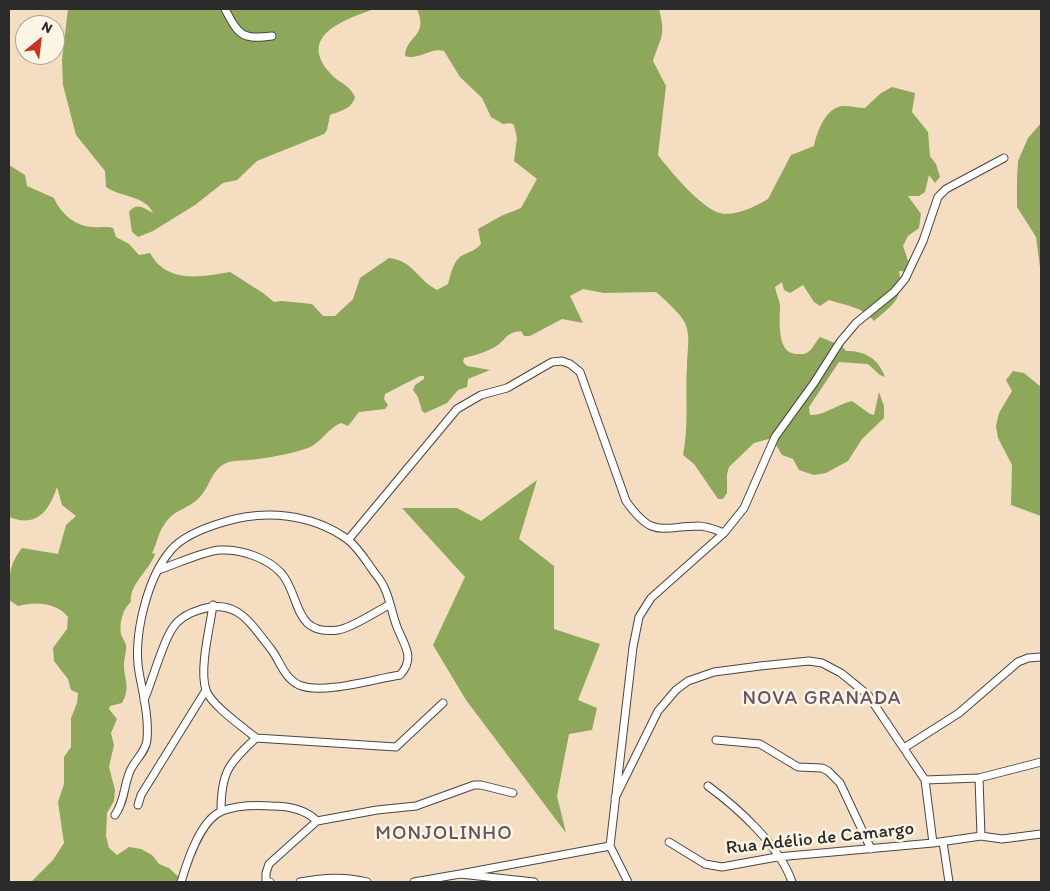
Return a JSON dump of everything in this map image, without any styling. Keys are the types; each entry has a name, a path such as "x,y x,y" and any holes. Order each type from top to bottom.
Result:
{"street":[{"path":"225,9 240,34 252,39 272,36"},
{"path":"628,882 610,846 634,640 639,617 659,589 724,532 744,508 775,437 814,384 840,342 856,323 894,292 905,279 923,241 938,197 946,189 1004,158"},
{"path":"348,540 458,409 481,396 507,388 552,362 562,361 570,364 580,372 626,501 638,516 660,529 697,526 724,532"},
{"path":"115,815 123,803 131,769 146,746 144,700 139,670 140,624 146,596 157,570 171,550 186,538 223,522 250,515 285,515 317,525 348,540 364,556 384,587 408,654 407,667 400,675 326,688 307,687 288,678 264,640 250,622 234,608 213,605 188,614 172,629 144,700"},
{"path":"157,570 219,550 260,557 282,574 299,614 308,624 326,631 340,630 389,605"},
{"path":"213,605 204,673 206,690 214,701 256,738 396,747 443,703"},
{"path":"904,748 959,712 1018,662 1028,658 1041,657"},
{"path":"615,798 649,726 667,700 688,681 714,672 788,663 822,663 841,672 868,695 925,780 933,843"},
{"path":"138,805 141,795 206,690"},
{"path":"221,811 221,785 230,765 256,738"},
{"path":"716,740 760,744 798,767 822,768 828,771 840,783 871,849"},
{"path":"925,780 979,778 1041,762"},
{"path":"979,778 980,836"},
{"path":"268,882 266,873 269,864 317,821 377,810 416,806 474,785 482,785 513,793"},
{"path":"708,786 754,824 785,866 792,882"},
{"path":"180,882 192,848 204,828 221,811 253,805 276,806 309,812 317,821"},
{"name":"Rua Adélio de Camargo","path":"669,842 698,860 713,866 733,865 777,856 933,843 980,836 997,839 1041,834"},
{"path":"942,842 949,882"},
{"path":"414,882 610,846"},
{"path":"460,874 534,882"},
{"path":"300,882 326,878 355,879 367,882"}],"green space":[{"path":"68,9 374,9 338,24 328,31 321,40 319,49 322,61 331,74 347,86 355,97 348,107 330,115 327,130 324,134 257,161 237,180 223,183 195,205 153,231 138,237 132,232 129,212 137,207 153,213 145,203 106,187 105,171 76,135 63,85 62,65 65,65 65,34"},
{"path":"417,9 659,9 662,31 653,61 666,86 658,155 695,197 712,210 720,213 726,214 752,208 768,199 791,155 814,146 823,121 832,110 844,106 865,108 881,93 892,87 915,93 912,112 928,132 930,156 936,164 940,177 935,183 929,175 925,192 919,196 908,196 921,214 919,228 908,236 903,246 912,272 899,271 900,289 896,300 874,321 864,312 848,305 829,300 820,306 814,302 803,285 790,293 784,290 782,282 775,287 780,305 782,342 790,353 807,353 820,337 842,346 846,351 859,352 875,360 885,377 868,364 839,362 809,407 810,415 821,414 852,401 874,415 879,392 884,406 884,418 862,439 848,461 826,473 814,475 799,470 793,459 782,455 772,438 754,443 729,467 727,493 723,499 718,499 694,464 683,455 686,421 688,339 687,328 683,319 656,292 604,293 583,289 570,296 583,323 562,319 530,336 524,336 521,331 512,333 498,345 464,358 463,362 467,366 490,370 468,379 467,387 458,390 447,403 425,413 422,411 418,397 413,390 415,385 424,379 424,376 420,376 385,394 384,399 388,405 385,409 359,412 348,426 341,423 337,425 313,446 271,457 226,463 214,474 203,494 172,516 160,531 152,553 155,554 136,583 131,595 131,602 122,616 121,635 126,645 124,670 126,692 122,703 110,706 109,709 117,719 111,733 114,745 109,767 115,790 114,801 107,813 106,836 109,848 117,855 129,847 141,849 152,855 159,864 169,868 184,882 31,882 53,860 64,843 58,802 64,784 64,757 71,747 71,718 77,703 78,693 71,690 68,679 54,661 53,648 67,629 68,617 58,609 46,604 18,606 9,600 9,579 14,560 22,548 58,554 66,525 76,516 62,505 57,487 46,510 41,515 27,520 9,517 9,165 25,175 27,186 54,198 64,214 75,222 87,226 113,228 116,237 129,244 139,255 150,253 157,263 175,274 208,276 230,272 274,302 312,304 323,316 335,316 353,299 360,278 389,258 410,267 424,281 437,290 448,284 457,260 475,250 481,244 478,229 501,216 521,208 537,179 514,161 517,138 514,125 510,123 503,124 491,117 482,98 460,77 444,51 434,51 414,57 405,56 406,49 419,31 420,18"},
{"path":"1041,123 1041,275 1036,237 1017,207 1017,179 1018,161 1028,138"},
{"path":"1013,371 1024,373 1041,387 1041,516 1011,505 1012,465 998,438 996,426 999,413 1012,391 1006,380"},
{"path":"537,480 519,539 554,566 554,629 600,644 578,700 597,708 592,730 569,734 557,796 566,833 466,700 433,645 465,577 402,508 457,508 481,521"}],"district":[{"name":"NOVA GRANADA","path":"822,699"},
{"name":"MONJOLINHO","path":"444,834"}]}
